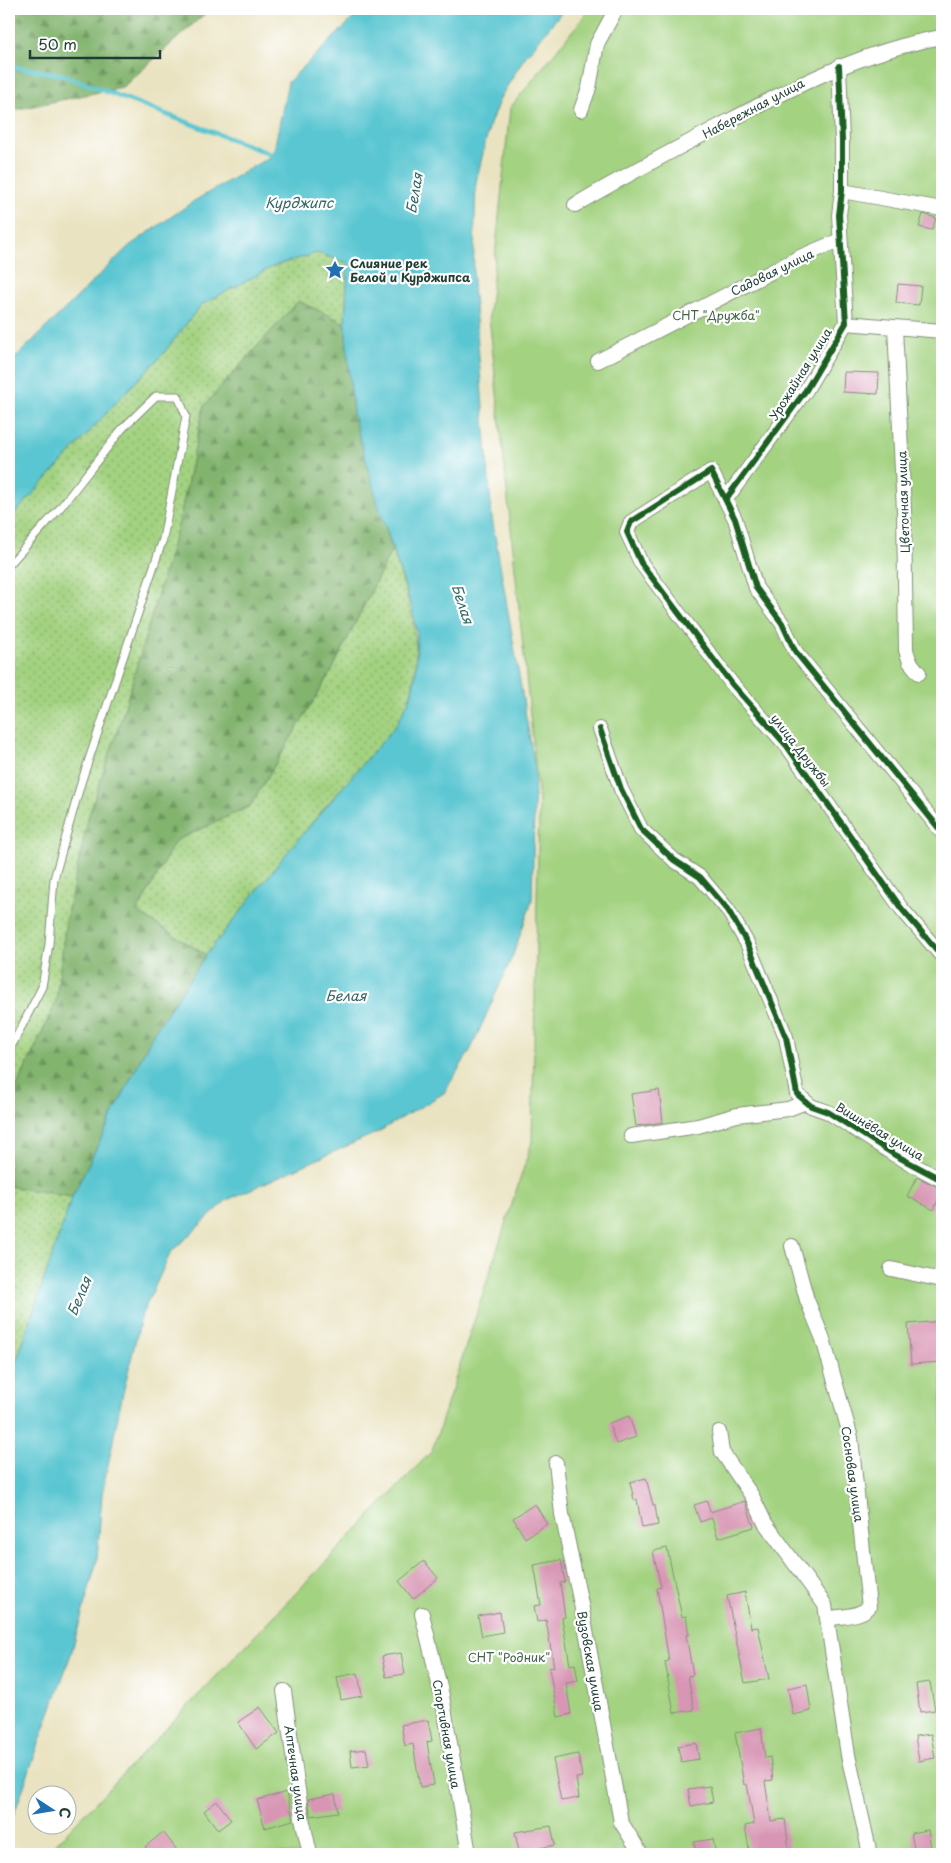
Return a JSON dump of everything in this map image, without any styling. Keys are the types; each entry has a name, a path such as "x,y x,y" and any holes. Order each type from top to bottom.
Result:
{"street":[{"path":"581,110 589,88 597,44 616,9"},
{"name":"Набережная улица","path":"575,205 796,85 839,66 881,51 942,37"},
{"name":"Урожайная улица","path":"726,499 806,390 846,323 839,215 842,191 839,66"},
{"path":"842,191 942,209"},
{"name":"Садовая улица","path":"598,361 800,257 840,240"},
{"path":"846,323 942,331"},
{"name":"Цветочная улица","path":"895,327 904,511 906,650 910,662 920,673"},
{"name":"улица Дружбы","path":"726,499 711,471 631,522 627,532 641,563 732,684 787,746 902,908 942,956"},
{"path":"726,499 756,588 782,623 795,651 942,832"},
{"path":"600,729 621,789 641,829 674,860 700,877 728,910 748,942 786,1037 797,1094 806,1102 788,1109 737,1115 698,1126 631,1136"},
{"name":"Вишнёвая улица","path":"806,1102 828,1112 895,1155 942,1180"},
{"name":"Сосновая улица","path":"792,1246 807,1300 823,1339 851,1438 869,1607 866,1611 827,1619"},
{"path":"891,1269 942,1280"},
{"path":"719,1432 722,1452 752,1496 765,1523 825,1606 848,1756 870,1854"},
{"name":"Вузовская улица","path":"556,1463 562,1514 582,1609 621,1822 641,1854"},
{"name":"Спортивная улица","path":"422,1614 442,1696 469,1854"},
{"name":"Аптечная улица","path":"284,1691 302,1818 310,1854"}],"lane":[{"path":"9,565 60,508 122,429 156,396 178,396 186,416 163,539 81,783 54,879 42,987 9,1051"}],"green space":[{"path":"9,9 210,9 123,87 9,111"},
{"name":"СНТ \"Дружба\"","path":"590,9 942,9 942,1854 46,1854 63,1836 78,1836 78,1821 432,1451 532,1142 539,802 489,316 510,108"},
{"path":"317,253 348,263 345,323 298,301 204,406 179,522 122,717 89,815 66,920 56,1002 9,1105 9,520 162,355 201,305 274,266"},
{"path":"298,301 345,323 353,414 392,549 332,670 250,806 175,841 137,912 206,955 154,1032 72,1197 9,1186 9,1105 56,1002 66,920 89,815 122,717 179,522 204,406"},
{"path":"392,549 409,603 415,638 415,674 406,708 374,753 325,807 206,955 137,912 175,841 250,806 332,670"},
{"path":"9,1186 72,1197 9,1383"}],"water":[{"name":"Белая","path":"363,9 564,9 523,60 500,98 490,124 476,182 473,283 492,518 535,769 532,901 513,955 471,1049 444,1093 378,1132 227,1200 171,1252 142,1314 122,1397 102,1494 97,1560 71,1654 9,1828 9,1383 72,1197 154,1032 206,955 290,849 397,724 411,696 416,672 417,634 412,608 377,501 353,414 345,323 348,263 317,253 274,266 201,305 162,355 9,520 9,364 129,246 194,201 273,155 288,82"}],"building":[{"path":"923,214 936,218 932,230 919,227"},
{"path":"898,284 921,286 919,305 896,303"},
{"path":"844,372 879,373 878,394 843,392"},
{"path":"659,1090 663,1122 636,1126 631,1094"},
{"path":"917,1177 942,1189 934,1210 907,1196"},
{"path":"942,1321 942,1362 911,1364 908,1324"},
{"path":"629,1416 636,1437 616,1444 609,1423"},
{"path":"646,1478 653,1505 655,1505 658,1525 642,1528 637,1499 634,1500 630,1482"},
{"path":"707,1501 710,1512 745,1501 754,1527 718,1538 712,1518 700,1522 694,1505"},
{"path":"535,1504 547,1524 525,1538 513,1518"},
{"path":"667,1548 682,1617 686,1616 689,1635 686,1635 693,1675 688,1676 694,1710 674,1713 665,1662 669,1661 657,1588 661,1587 653,1551"},
{"path":"561,1560 565,1582 560,1583 565,1617 562,1618 570,1665 575,1664 578,1681 566,1683 571,1714 558,1717 549,1668 554,1667 546,1620 537,1622 534,1606 541,1605 534,1565"},
{"path":"424,1561 438,1578 413,1599 399,1581"},
{"path":"745,1592 751,1628 758,1627 769,1679 745,1683 727,1596"},
{"path":"500,1612 503,1632 482,1636 478,1616"},
{"path":"401,1653 405,1674 386,1677 382,1656"},
{"path":"358,1673 362,1696 341,1700 337,1677"},
{"path":"930,1682 935,1710 920,1712 916,1684"},
{"path":"807,1684 811,1711 793,1715 788,1688"},
{"path":"260,1707 279,1733 256,1749 238,1722"},
{"path":"428,1720 432,1741 427,1742 434,1785 420,1787 413,1744 405,1746 401,1725"},
{"path":"761,1728 765,1758 770,1757 773,1780 765,1781 771,1821 785,1819 789,1849 750,1854 745,1826 754,1824 747,1784 744,1785 735,1733"},
{"path":"931,1734 935,1758 919,1761 915,1736"},
{"path":"696,1743 699,1759 681,1762 678,1746"},
{"path":"366,1749 369,1765 352,1767 350,1751"},
{"path":"578,1754 582,1777 576,1778 579,1798 561,1801 553,1759"},
{"path":"710,1786 713,1802 691,1806 688,1789"},
{"path":"287,1792 293,1820 265,1828 257,1800"},
{"path":"335,1794 338,1812 311,1816 308,1799"},
{"path":"217,1801 231,1820 218,1830 204,1811"},
{"path":"551,1826 555,1845 519,1852 515,1832"},
{"path":"928,1830 932,1853 915,1854 911,1833"},
{"path":"163,1832 180,1854 151,1854 145,1847"},
{"path":"713,1839 716,1854 696,1854 694,1842"}],"waterway":[{"path":"9,66 63,75 273,155 275,159"}],"cycle path":[{"path":"726,499 806,390 846,323 839,215 842,191 839,66"},
{"path":"942,832 795,651 782,623 756,588 735,519 711,471 631,522 627,532 641,563 732,684 787,746 901,908 942,956"},
{"path":"600,729 621,789 641,829 674,860 700,877 728,910 747,943 786,1037 797,1094 811,1106 828,1112 895,1155 942,1180"}],"place":[{"name":"Слияние рек Белой и Курджипса","path":"335,270"}],"water label":[{"name":"Курджипс","path":"299,202"}],"park label":[{"name":"СНТ \"Родник\"","path":"509,1657"}]}
